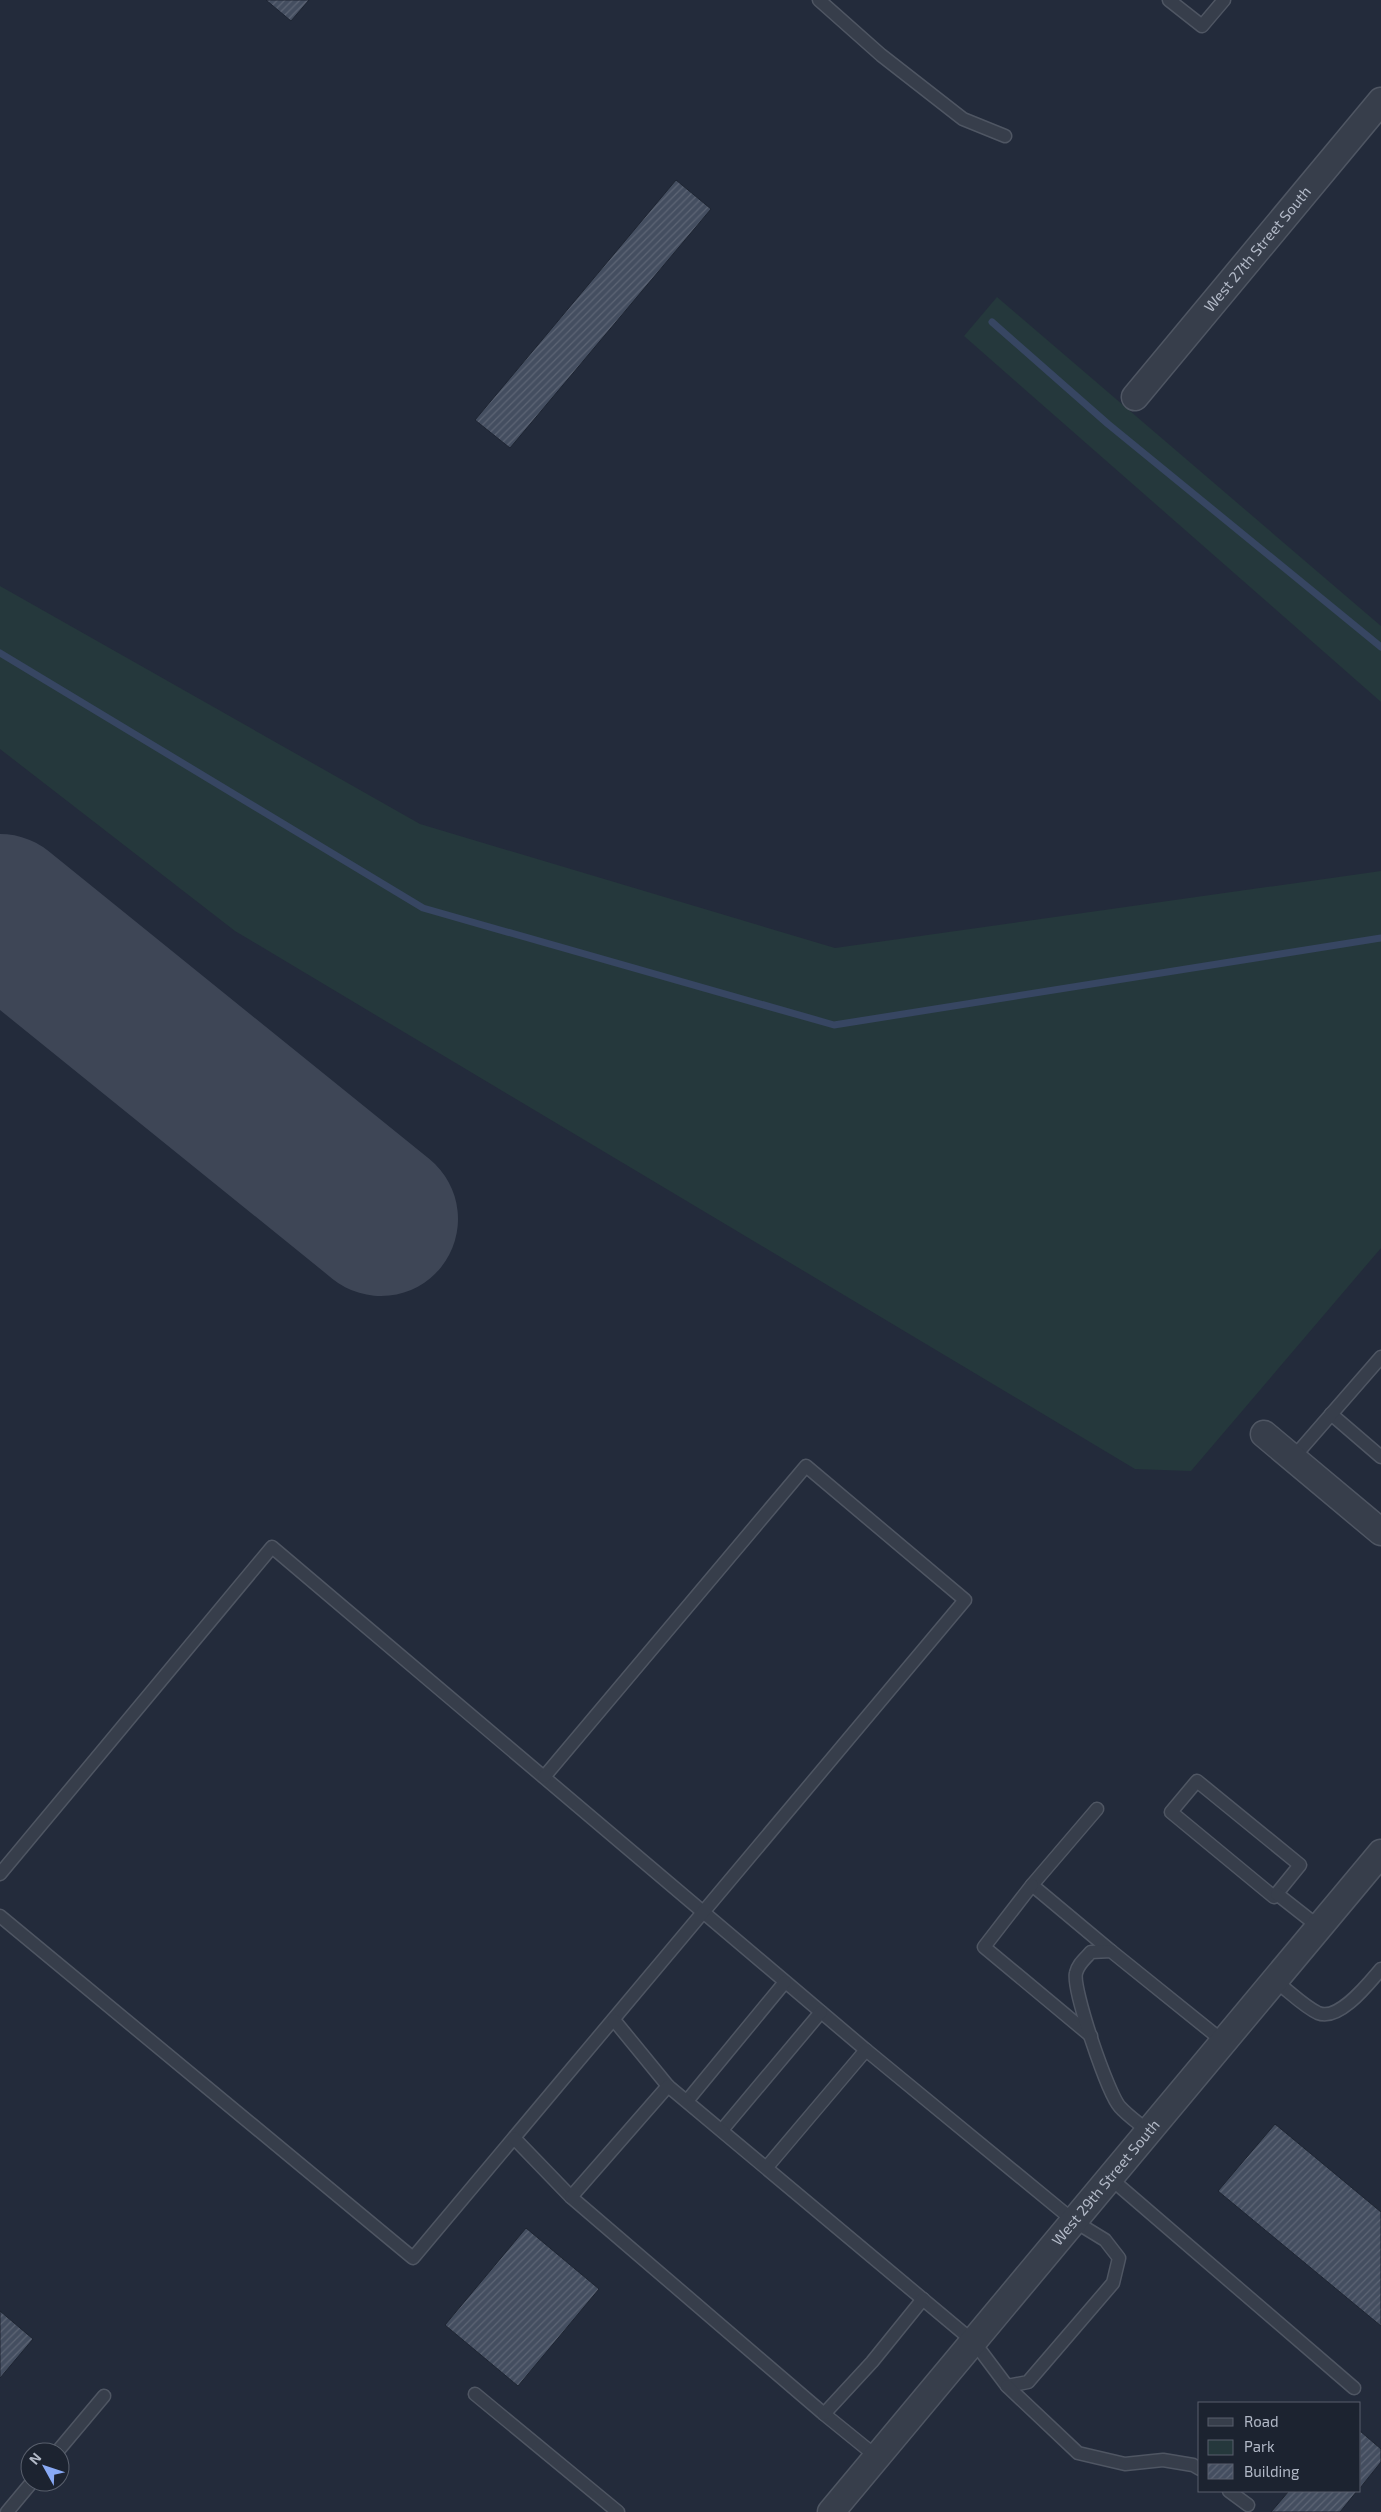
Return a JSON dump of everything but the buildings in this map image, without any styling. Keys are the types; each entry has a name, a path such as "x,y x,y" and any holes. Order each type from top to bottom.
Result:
{"street":[{"name":"West 27th Street South","path":"1136,397 1381,101"},
{"path":"1264,1434 1381,1532"},
{"name":"West 29th Street South","path":"831,2512 1381,1853"}],"lane":[{"path":"819,0 881,54 963,120 1005,136"},
{"path":"1170,0 1202,26 1224,0"},
{"path":"1293,1458 1381,1356"},
{"path":"1332,1414 1381,1458"},
{"path":"0,1916 413,2258 965,1600 806,1466 544,1777"},
{"path":"0,1874 272,1547 866,2050 1074,2221 1105,2240 1119,2258 1114,2283 1028,2382 1007,2386"},
{"path":"1197,1781 1300,1865 1277,1894 1274,1897 1171,1812 1197,1781"},
{"path":"1093,2038 984,1947 1032,1886 1097,1809"},
{"path":"1032,1886 1224,2042"},
{"path":"1277,1894 1319,1928"},
{"path":"1111,1951 1091,1952 1080,1963 1076,1975 1077,1991 1104,2075 1119,2106 1149,2132"},
{"path":"1274,1981 1319,2014 1334,2014 1362,1992 1381,1969"},
{"path":"687,2101 785,1982"},
{"path":"722,2130 821,2012"},
{"path":"614,2020 668,2086 974,2342 1007,2386 1078,2453 1125,2464 1163,2460 1193,2465 1198,2468"},
{"path":"767,2167 866,2050"},
{"path":"572,2197 668,2086"},
{"path":"514,2138 572,2197 824,2414 877,2457"},
{"path":"1110,2178 1354,2388"},
{"path":"824,2414 872,2362 923,2299"},
{"path":"475,2394 618,2512"},
{"path":"65,2442 104,2396"},
{"path":"8,2512 24,2492"},
{"path":"1230,2492 1248,2505"}],"green space":[{"path":"997,297 1381,626 1381,702 964,336"},
{"path":"0,586 420,824 835,948 1381,871 1381,1248 1191,1471 1135,1469 235,931 0,749"}],"waterway":[{"path":"992,322 1108,424 1381,647"},
{"path":"0,653 423,908 834,1025 1381,938"}],"runway":[{"path":"0,911 381,1219"}]}
